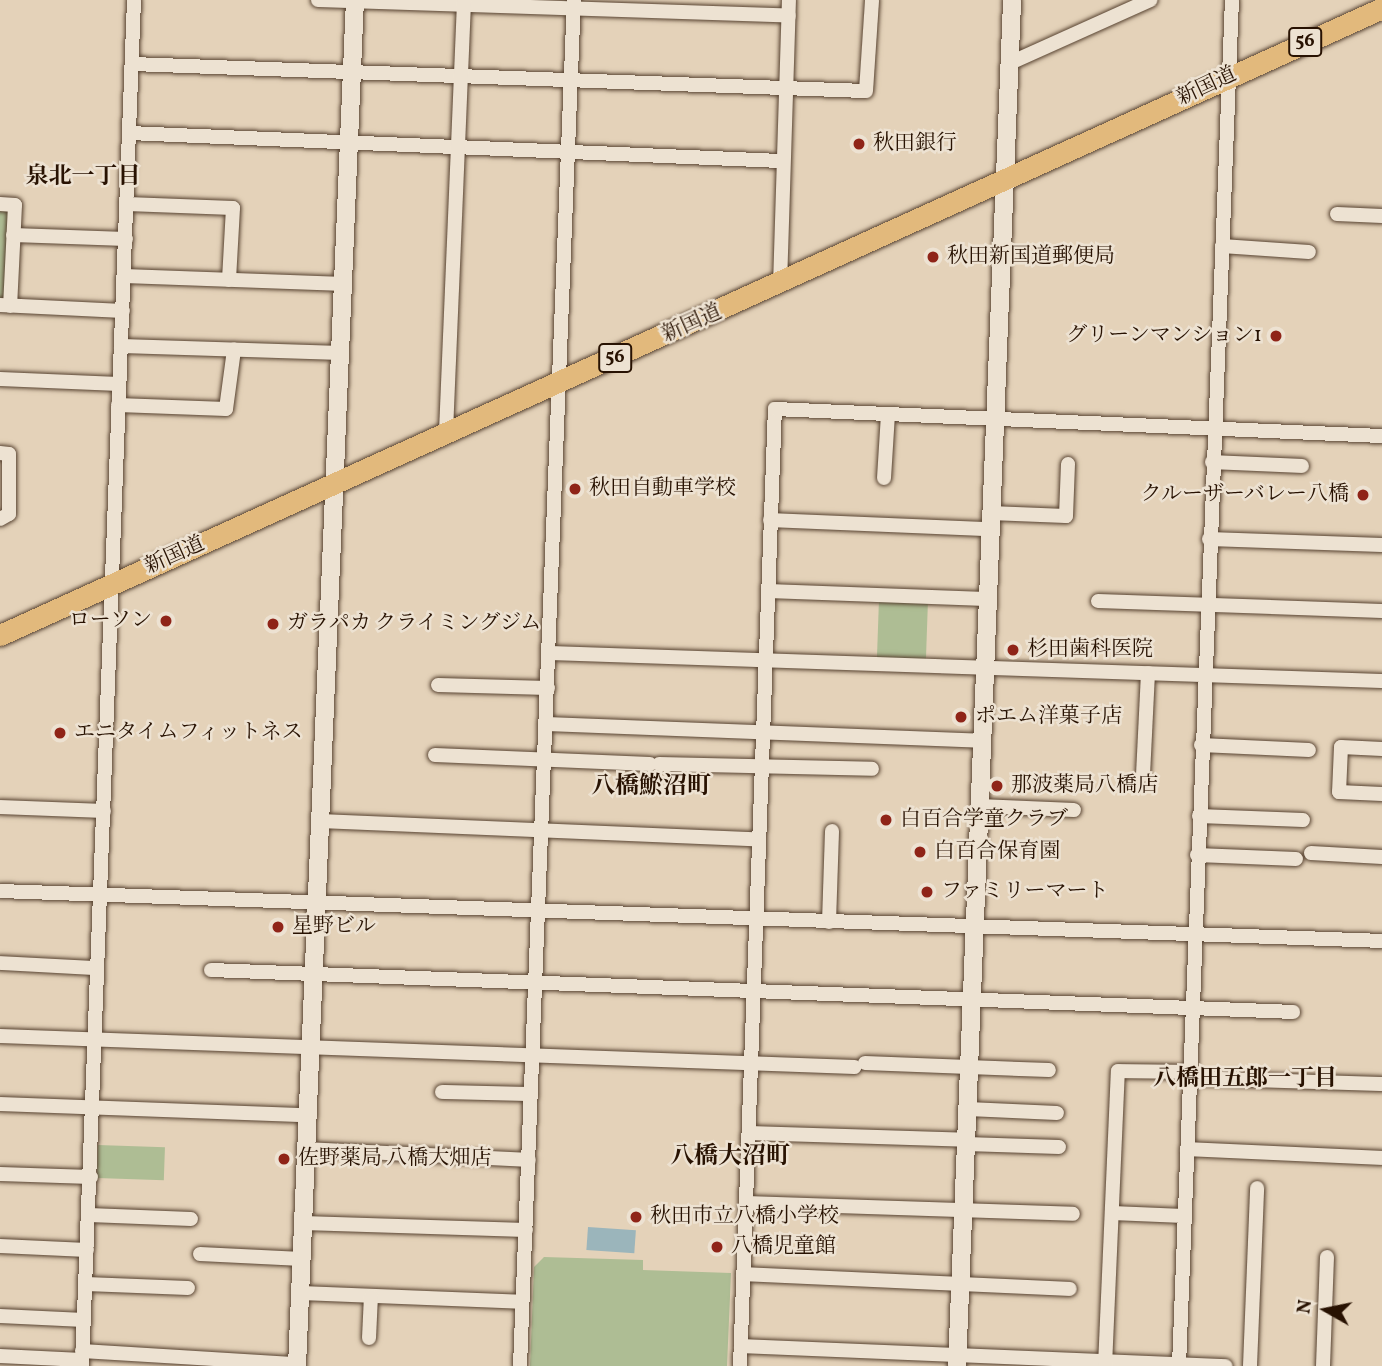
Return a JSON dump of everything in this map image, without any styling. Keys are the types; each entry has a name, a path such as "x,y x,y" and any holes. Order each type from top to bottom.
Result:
{"main road":[{"name":"新国道","path":"0,635 446,432 780,285 1228,76 1382,8"}],"street":[{"path":"82,1359 134,0"},
{"path":"318,0 574,5 789,16"},
{"path":"780,285 789,0"},
{"path":"132,64 866,91 872,0"},
{"path":"957,1361 1012,0"},
{"path":"1010,62 1150,0"},
{"path":"1179,1365 1200,745 1231,0"},
{"path":"0,1356 297,1365 312,973 337,483 355,1"},
{"path":"446,432 464,2"},
{"path":"520,1366 574,5"},
{"path":"129,134 568,150 782,161"},
{"path":"0,204 15,205 5,306 123,311"},
{"path":"127,204 233,208 229,279"},
{"path":"1337,214 1382,216"},
{"path":"13,235 126,239"},
{"path":"1222,246 1308,252"},
{"path":"124,276 345,284"},
{"path":"121,346 342,353"},
{"path":"118,405 226,409 234,350"},
{"path":"0,379 119,384"},
{"path":"740,1366 775,409 1382,436"},
{"path":"884,478 888,415"},
{"path":"0,453 9,454 9,514 0,519"},
{"path":"1212,462 1302,466"},
{"path":"770,520 990,521 1066,516 1068,464"},
{"path":"1209,539 1382,545"},
{"path":"768,591 986,599"},
{"path":"1098,601 1382,611"},
{"path":"550,653 1382,681"},
{"path":"1143,775 1148,673"},
{"path":"438,685 548,688"},
{"path":"547,724 981,741"},
{"path":"1200,745 1308,750"},
{"path":"1382,749 1341,747 1339,792 1382,794"},
{"path":"435,755 872,769"},
{"path":"979,806 1074,810"},
{"path":"0,807 104,811"},
{"path":"1199,816 1303,820"},
{"path":"321,821 759,839"},
{"path":"829,922 832,831"},
{"path":"1311,853 1382,857"},
{"path":"1197,855 1296,859"},
{"path":"0,891 1382,941"},
{"path":"0,963 96,968"},
{"path":"211,970 1293,1012"},
{"path":"0,1035 1049,1070"},
{"path":"1105,1364 1118,1071 1382,1084"},
{"path":"442,1092 531,1094"},
{"path":"0,1104 306,1115"},
{"path":"968,1109 1057,1113"},
{"path":"749,1132 1059,1147"},
{"path":"306,1149 528,1160"},
{"path":"1187,1149 1382,1158"},
{"path":"0,1174 91,1177"},
{"path":"1250,1366 1258,1188"},
{"path":"746,1203 1073,1214"},
{"path":"1112,1213 1184,1216"},
{"path":"89,1215 191,1219"},
{"path":"303,1223 526,1230"},
{"path":"0,1247 87,1250"},
{"path":"200,1254 302,1259"},
{"path":"1323,1366 1327,1256"},
{"path":"743,1274 1070,1289"},
{"path":"86,1284 188,1289"},
{"path":"301,1293 521,1302"},
{"path":"369,1338 371,1296"},
{"path":"0,1316 84,1320"},
{"path":"741,1346 957,1361 1226,1366"}],"green space":[{"path":"0,209 8,209 6,298 0,301"},
{"path":"879,599 928,601 926,660 877,658"},
{"path":"98,1145 165,1147 164,1180 97,1178"},
{"path":"544,1257 643,1260 643,1270 731,1273 727,1366 530,1366 534,1267"}],"water":[{"path":"588,1227 636,1230 634,1253 586,1250"}],"place":[{"name":"秋田銀行","path":"859,144"},
{"name":"秋田新国道郵便局","path":"933,257"},
{"name":"グリーンマンション1","path":"1276,336"},
{"name":"秋田自動車学校","path":"575,489"},
{"name":"クルーザーバレー八橋","path":"1363,495"},
{"name":"ローソン","path":"166,621"},
{"name":"ガラパカ クライミングジム","path":"273,624"},
{"name":"杉田歯科医院","path":"1013,650"},
{"name":"ポエム洋菓子店","path":"961,717"},
{"name":"エニタイムフィットネス","path":"60,733"},
{"name":"那波薬局八橋店","path":"997,786"},
{"name":"白百合学童クラブ","path":"886,820"},
{"name":"白百合保育園","path":"920,852"},
{"name":"ファミリーマート","path":"927,892"},
{"name":"星野ビル","path":"278,927"},
{"name":"佐野薬局 八橋大畑店","path":"284,1159"},
{"name":"秋田市立八橋小学校","path":"636,1217"},
{"name":"八橋児童館","path":"717,1247"}],"district":[{"name":"泉北一丁目","path":"83,177"},
{"name":"八橋鯲沼町","path":"651,788"},
{"name":"八橋田五郎一丁目","path":"1245,1079"},
{"name":"八橋大沼町","path":"730,1158"}]}
